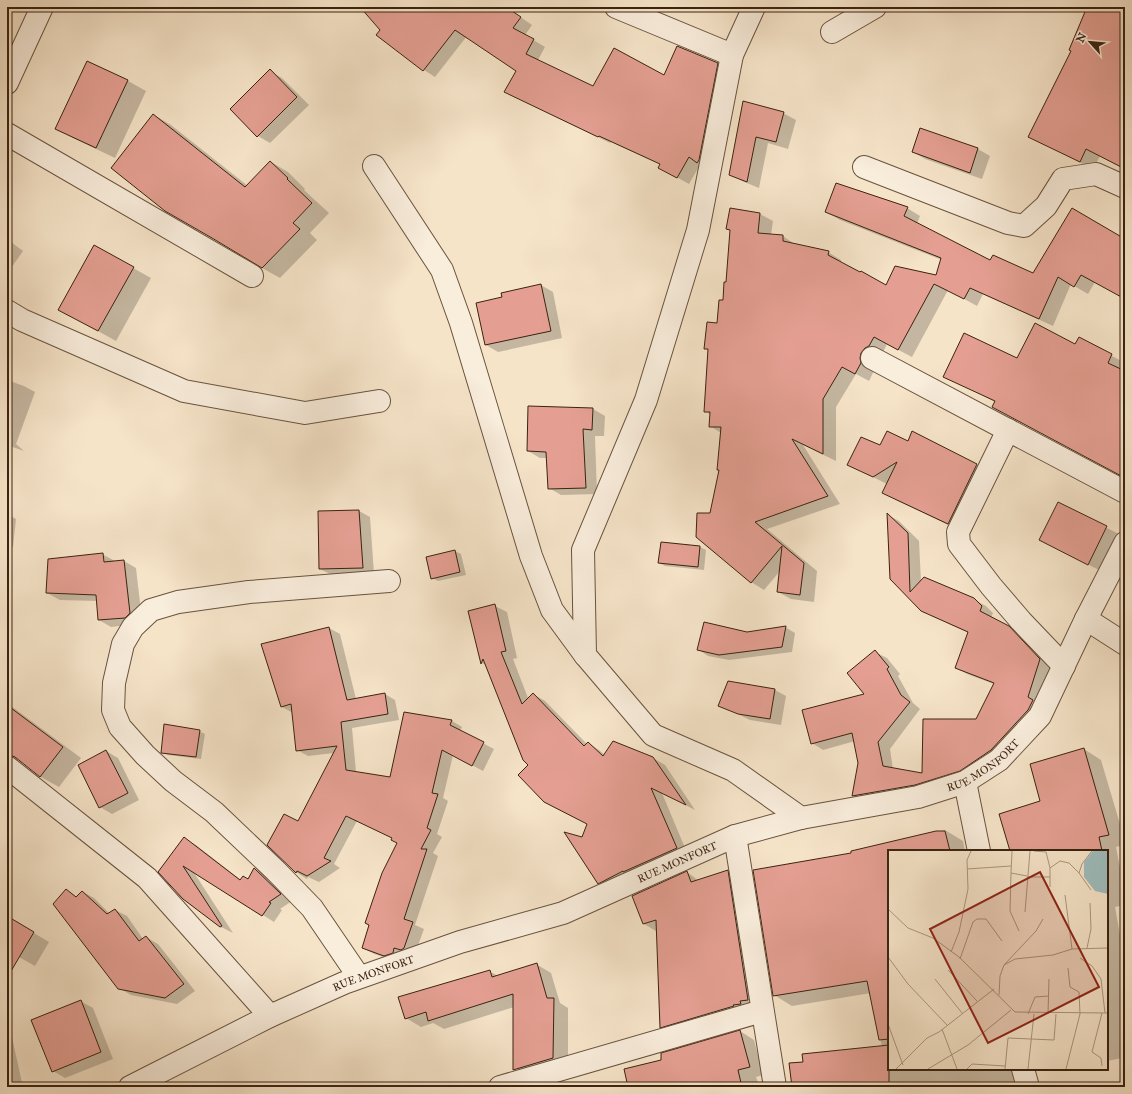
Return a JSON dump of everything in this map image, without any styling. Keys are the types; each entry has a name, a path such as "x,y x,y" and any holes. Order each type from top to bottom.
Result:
{"street":[{"path":"7,83 42,7"},
{"path":"616,7 732,55"},
{"path":"584,655 582,550 646,400 698,230 732,55 754,7"},
{"path":"832,32 875,7"},
{"path":"7,134 252,276"},
{"path":"374,166 442,270 461,323 531,556 552,610 584,655 654,735 733,770 801,818"},
{"path":"864,167 1008,223 1024,226 1046,206 1063,179 1096,174 1125,187"},
{"path":"7,311 22,320 184,391 305,413 379,401"},
{"path":"872,358 1125,492"},
{"path":"1008,430 958,532 959,544 990,586 1064,666"},
{"name":"RUE MONFORT","path":"130,1087 270,1016 344,982 460,942 563,913 735,836 801,818 918,797 965,782 999,760 1040,716 1086,619 1125,543"},
{"path":"359,977 312,908 276,871 214,812 172,781 145,755 120,727 113,710 114,683 123,644 133,627 151,610 178,602 249,592 389,581"},
{"path":"1086,619 1125,644"},
{"path":"7,767 147,878 270,1016"},
{"path":"965,782 979,850"},
{"path":"735,836 775,1087"},
{"path":"500,1087 762,1011"},
{"path":"1023,1070 1028,1087"}],"building":[{"path":"360,7 506,7 521,17 513,28 534,39 526,54 593,86 614,48 664,75 677,46 718,63 699,160 697,163 689,157 677,178 658,168 660,164 599,136 598,137 504,92 516,71 455,30 423,71 376,35 380,30"},
{"path":"1087,7 1125,7 1125,169 1086,149 1080,162 1028,137 1071,51 1069,50"},
{"path":"87,61 128,80 96,148 55,129"},
{"path":"270,69 297,97 257,137 230,109"},
{"path":"743,101 784,112 776,142 756,137 747,182 729,175"},
{"path":"153,114 245,187 270,161 312,203 293,223 300,229 262,268 165,211 111,168"},
{"path":"920,128 978,148 970,173 912,152"},
{"path":"836,183 908,207 904,216 990,260 993,255 1033,273 1072,208 1125,239 1125,299 1081,275 1074,287 1058,277 1039,319 970,288 964,299 934,284 898,350 874,337 869,346 861,353 861,363 855,374 842,367 823,399 823,454 792,439 828,496 755,522 804,563 800,595 777,592 782,546 751,583 696,537 697,513 710,513 719,470 717,470 721,427 709,427 710,412 704,412 708,349 704,349 707,322 717,323 719,300 723,300 730,230 726,229 730,208 760,213 758,233 783,235 783,241 829,251 828,255 886,285 895,266 936,275 941,258 825,212"},
{"path":"94,245 134,267 98,331 58,310"},
{"path":"541,284 551,331 485,345 476,303 502,297 501,293"},
{"path":"1035,323 1075,344 1079,337 1112,354 1108,363 1125,371 1125,478 992,407 995,401 943,377 964,333 1017,358"},
{"path":"528,406 593,408 592,430 583,429 586,488 548,489 546,452 527,451"},
{"path":"887,431 908,441 912,431 977,464 948,524 882,493 897,462 873,477 847,465 861,437 880,445"},
{"path":"1058,502 1107,526 1088,565 1039,540"},
{"path":"359,510 363,568 319,569 318,511"},
{"path":"887,513 908,533 910,592 924,577 974,598 982,606 980,611 1009,626 1040,659 1028,697 1033,700 1028,710 991,750 960,771 915,785 852,796 858,763 852,733 811,744 802,710 864,694 847,673 875,650 889,667 887,669 901,695 910,702 878,742 883,766 922,773 923,719 976,719 994,683 955,668 968,632 921,611 890,579"},
{"path":"661,542 700,546 698,567 658,563"},
{"path":"455,550 460,572 431,579 426,557"},
{"path":"103,553 104,562 124,560 130,613 125,618 98,620 96,595 46,593 48,559"},
{"path":"495,604 506,651 501,652 522,704 533,693 584,746 588,742 603,756 613,741 653,757 686,805 651,788 677,848 623,871 598,884 564,832 582,837 587,824 544,802 518,775 528,765 523,760 483,659 481,664 468,611"},
{"path":"704,622 747,632 786,626 782,647 719,655 697,650"},
{"path":"329,627 347,700 385,693 388,714 341,722 346,770 390,777 404,712 452,720 450,725 484,742 472,766 442,750 432,793 438,794 427,828 431,830 421,849 427,849 404,919 413,922 404,948 401,950 394,948 393,953 384,956 362,948 369,925 365,923 382,873 397,843 391,840 392,838 346,816 324,858 331,861 307,876 297,871 296,873 267,845 284,814 298,821 337,746 296,751 291,704 281,707 261,644"},
{"path":"728,681 775,689 770,719 738,714 718,706"},
{"path":"7,705 63,747 40,777 15,757 7,754"},
{"path":"164,724 200,730 196,757 161,753"},
{"path":"1084,748 1109,835 1099,837 1102,850 1010,850 999,814 1040,801 1030,764"},
{"path":"106,750 128,793 99,808 78,765"},
{"path":"936,831 945,831 950,850 888,850 888,1039 879,1040 867,981 773,996 753,870 851,853 851,851"},
{"path":"184,837 240,880 243,876 248,879 254,868 281,894 269,902 271,903 262,916 183,866 222,926 220,927 183,899 158,872"},
{"path":"728,870 748,1000 740,1001 741,1004 733,1005 734,1006 660,1028 656,920 643,924 632,896 687,871 691,882"},
{"path":"66,889 76,897 82,891 107,914 115,909 139,941 146,936 184,984 165,998 118,989 53,904"},
{"path":"7,916 34,932 7,978"},
{"path":"537,963 547,998 554,998 553,1058 513,1070 513,994 428,1021 426,1012 405,1019 398,997 490,970 492,977"},
{"path":"81,1000 101,1052 52,1072 31,1020"},
{"path":"740,1030 750,1067 738,1070 742,1087 628,1087 624,1069 661,1060 661,1053"},
{"path":"888,1045 889,1087 792,1087 789,1063 803,1062 802,1054"}]}
